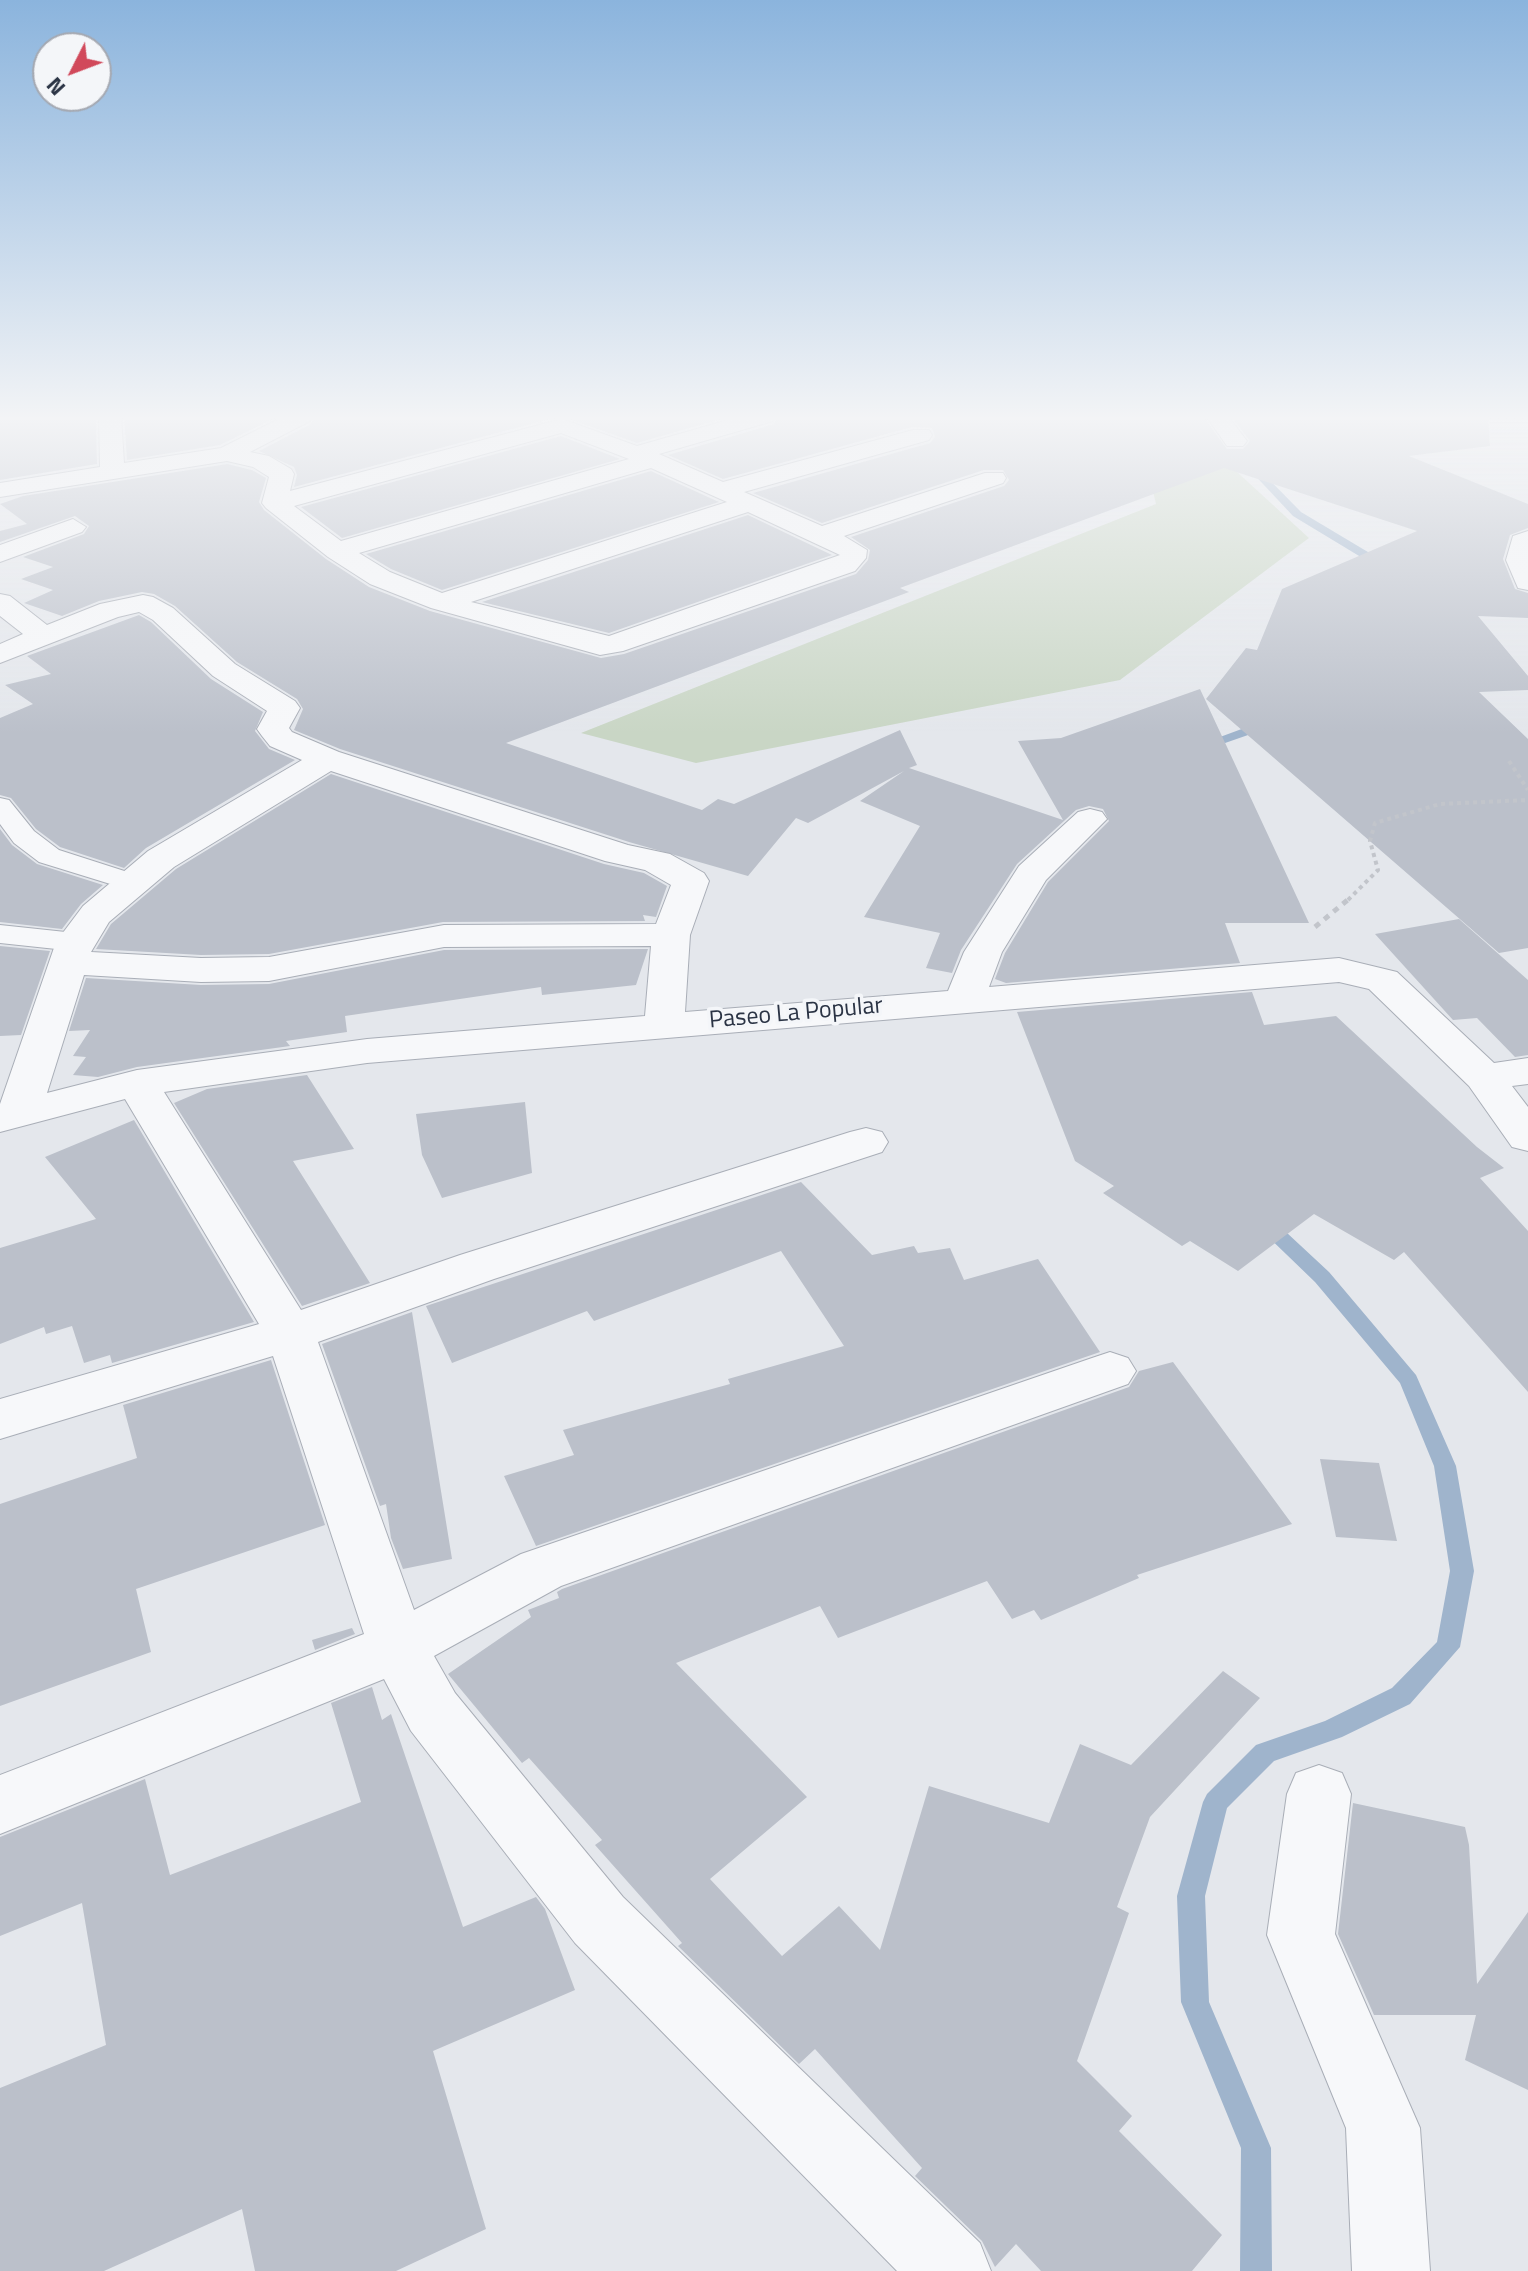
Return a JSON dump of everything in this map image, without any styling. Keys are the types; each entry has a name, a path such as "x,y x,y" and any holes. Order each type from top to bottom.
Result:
{"street":[{"path":"300,522 337,551 380,578 441,602 600,646 613,645 845,565 853,558 854,550 789,522"},
{"path":"337,551 431,522"},
{"path":"441,602 691,522"},
{"path":"820,535 860,522"},
{"path":"0,554 73,527"},
{"path":"1528,539 1522,542 1519,560 1528,582"},
{"path":"0,602 43,636"},
{"path":"0,654 130,605 149,606 163,614 224,670 284,708 273,729 281,739 327,759 618,853 657,862 691,881 671,935 664,1026"},
{"path":"9,1116 72,952 96,914 161,859 327,759"},
{"path":"965,999 983,952 1032,874 1090,819"},
{"path":"72,952 201,970 269,969 444,936 671,935"},
{"name":"Paseo La Popular","path":"9,1116 137,1083 367,1051 1339,970 1383,980 1484,1077 1528,1137"},
{"path":"1484,1077 1528,1071"},
{"path":"137,1083 290,1333 398,1647 433,1712 599,1920 952,2271"},
{"path":"0,1419 290,1333 477,1267 866,1142"},
{"path":"0,1805 398,1647 541,1570 1110,1371"},
{"path":"1319,1794 1301,1935 1383,2128 1391,2271"}],"lane":[{"path":"0,806 24,837 49,856 133,883"},
{"path":"0,934 72,952"}],"path":[{"path":"1509,761 1528,790"},
{"path":"1288,972 1304,936 1364,887 1378,870 1370,841 1375,823 1440,804 1528,800"}],"green space":[{"path":"1111,522 1292,522 1309,538 1120,680 696,763 581,733"}],"building":[{"path":"24,522 58,522 0,542 0,531 27,524"},
{"path":"83,522 279,522 326,559 369,587 430,611 601,658 624,654 856,574 868,560 870,550 851,537 896,522 1078,522 900,588 909,592 506,743 702,810 718,799 734,804 900,730 917,765 909,768 1063,820 1018,741 1061,738 1200,689 1309,923 1225,923 1240,963 1006,983 995,979 1005,953 1048,882 1109,821 1103,809 1089,806 1076,810 1017,864 961,950 952,973 926,968 940,933 864,917 920,826 860,801 904,771 808,823 796,818 748,876 629,842 340,749 294,730 303,709 297,699 237,662 175,606 154,594 142,592 99,601 62,616 24,603 53,590 21,579 53,567 23,557 84,534 89,526"},
{"path":"321,522 398,522 342,538"},
{"path":"476,522 656,522 442,590 391,569 366,554"},
{"path":"727,522 763,522 832,555 609,633 482,602"},
{"path":"1389,522 1528,522 1528,528 1510,535 1503,559 1515,589 1528,593 1528,618 1478,616 1528,676 1528,690 1479,692 1528,739 1528,948 1499,953 1206,699 1246,648 1257,650 1282,589 1417,531"},
{"path":"139,615 151,622 211,679 263,712 255,731 269,749 295,760 146,848 124,868 60,847 36,829 11,798 0,795 0,718 33,704 5,685 51,674 27,656"},
{"path":"331,774 604,864 644,873 667,886 656,917 643,915 645,921 443,922 269,954 201,955 96,949 111,924 176,869"},
{"path":"0,829 12,845 37,864 103,885 81,904 62,929 0,922"},
{"path":"1459,919 1528,980 1528,1055 1515,1057 1477,1018 1453,1020 1375,934"},
{"path":"0,946 50,951 21,1035 0,1036"},
{"path":"648,949 636,985 542,995 541,987 345,1016 347,1032 286,1041 290,1046 137,1067 98,1077 73,1075 86,1057 73,1056 90,1030 69,1031 86,978 201,985 269,984 444,950"},
{"path":"1252,992 1264,1025 1336,1016 1477,1147 1504,1168 1480,1178 1528,1231 1528,1392 1404,1252 1394,1260 1314,1214 1238,1271 1190,1241 1182,1246 1103,1193 1114,1186 1075,1161 1017,1012"},
{"path":"307,1075 354,1149 293,1161 370,1283 302,1306 174,1103 207,1089"},
{"path":"525,1102 532,1173 442,1198 422,1155 416,1114"},
{"path":"134,1120 254,1322 112,1363 110,1355 84,1363 72,1326 46,1334 44,1327 0,1344 0,1248 96,1219 45,1157"},
{"path":"801,1182 872,1255 914,1246 918,1253 950,1248 964,1280 1038,1259 1100,1352 536,1546 504,1476 574,1455 563,1430 730,1384 728,1379 844,1346 781,1251 594,1321 587,1311 452,1363 426,1306"},
{"path":"412,1312 452,1559 403,1569 391,1538 386,1504 380,1506 322,1344"},
{"path":"271,1360 325,1525 136,1589 151,1652 0,1706 0,1504 137,1458 123,1405"},
{"path":"1173,1362 1292,1524 1137,1575 1139,1578 1041,1620 1034,1610 1012,1619 987,1581 838,1638 820,1606 676,1663 807,1797 710,1879 782,1956 839,1906 880,1950 929,1786 1049,1823 1080,1744 1131,1765 1223,1671 1260,1698 1150,1817 1117,1907 1129,1913 1077,2061 1132,2116 1119,2131 1222,2235 1192,2271 1041,2271 1016,2244 995,2267 982,2241 915,2176 922,2168 815,2049 799,2064 678,1946 682,1943 595,1845 602,1840 529,1758 522,1763 448,1674 531,1617 528,1610 559,1598 557,1592 562,1589 1129,1387 1139,1371"},
{"path":"1320,1459 1379,1463 1397,1541 1336,1537"},
{"path":"352,1628 355,1634 315,1650 312,1640"},
{"path":"372,1687 382,1720 391,1714 463,1927 536,1897 545,1909 575,1990 433,2051 486,2229 396,2271 255,2271 242,2209 104,2271 0,2271 0,2088 106,2045 82,1903 0,1936 0,1837 145,1779 170,1875 361,1802 331,1703"},
{"path":"1353,1803 1465,1827 1469,1845 1477,1984 1528,1912 1528,2090 1465,2060 1476,2015 1374,2015 1338,1934"}],"waterway":[{"path":"1310,522 1379,563 1380,567"},
{"path":"1200,747 1266,724"},
{"path":"1256,2271 1256,2148 1195,2002 1191,1896 1216,1802 1265,1753 1333,1729 1401,1696 1448,1647 1462,1571 1445,1466 1409,1380 1322,1277 1265,1223"}]}
